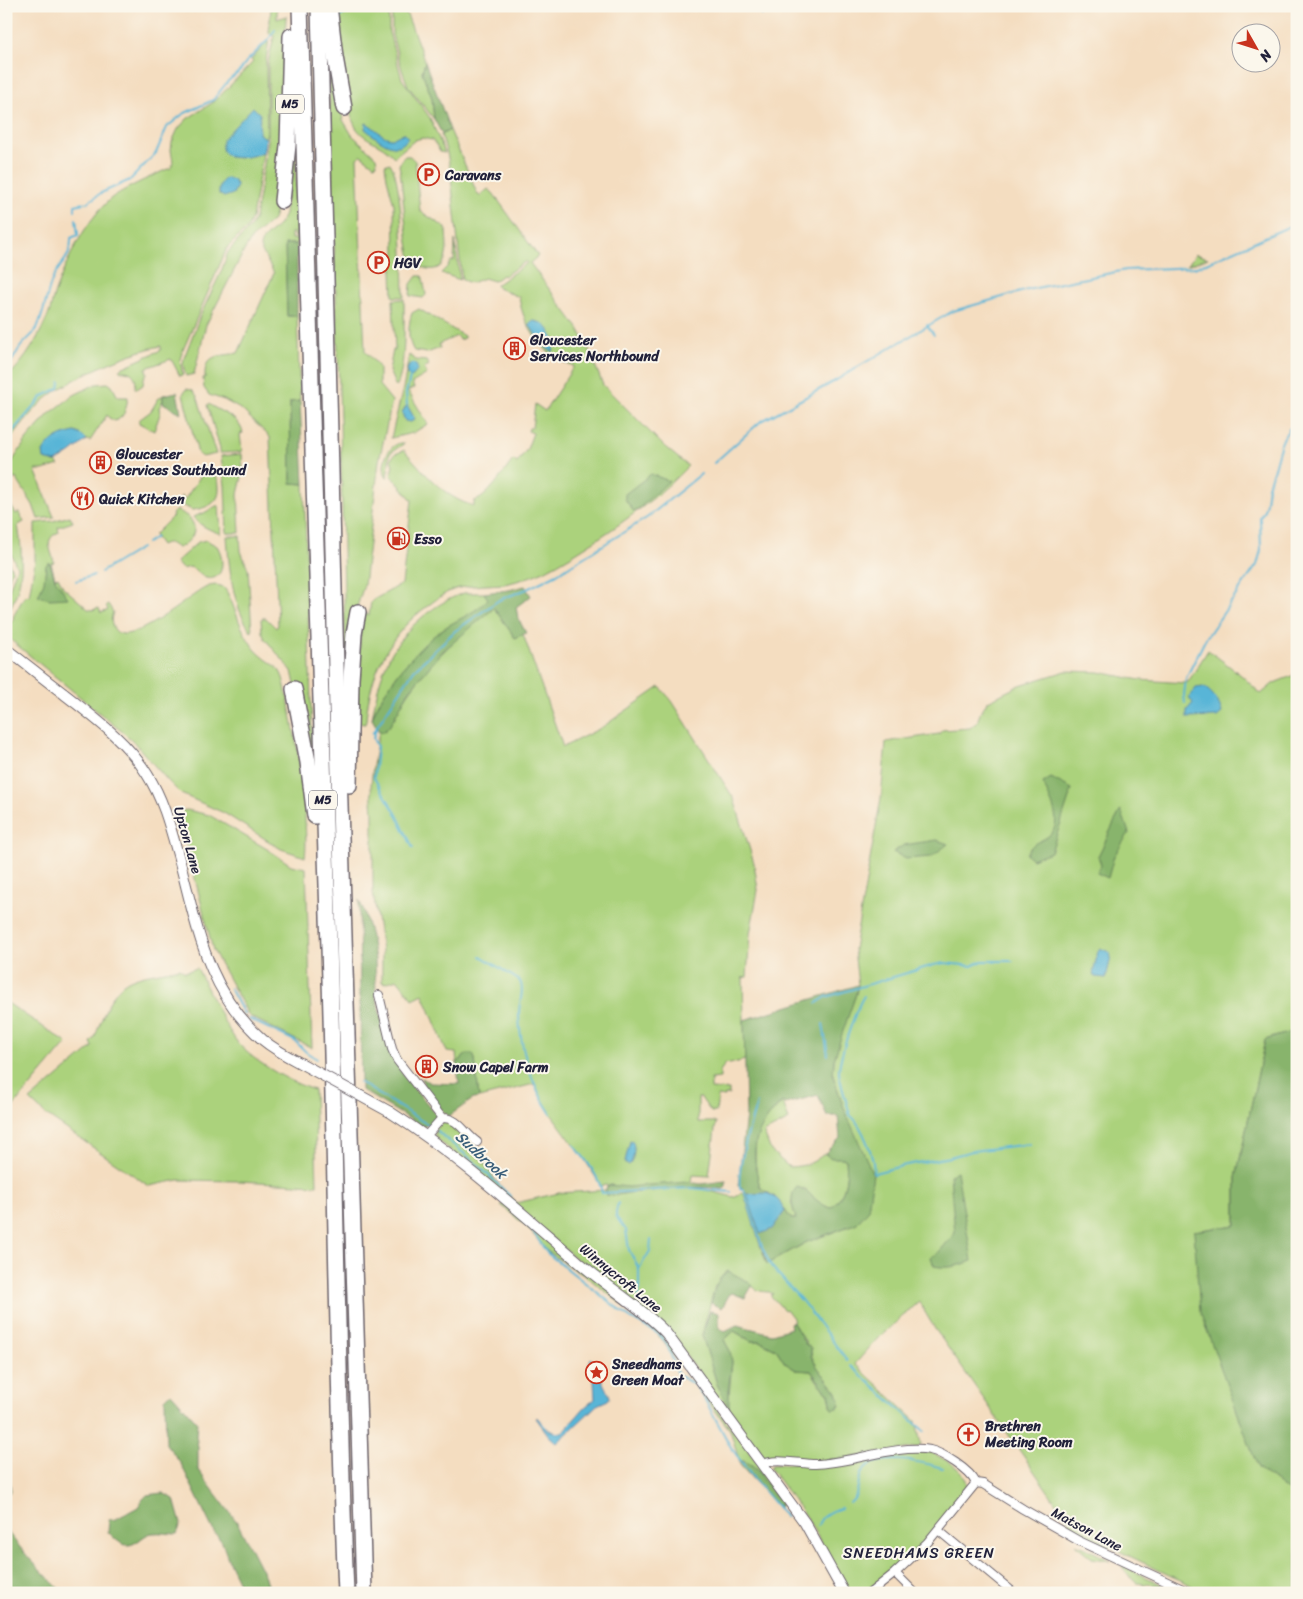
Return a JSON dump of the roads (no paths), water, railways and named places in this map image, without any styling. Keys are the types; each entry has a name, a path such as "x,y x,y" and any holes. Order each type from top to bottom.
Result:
{"highway":[{"name":"M5","path":"282,201 288,144 292,6"},
{"name":"M5","path":"300,6 329,945 340,1436 346,1593"},
{"name":"M5","path":"319,6 364,1593"},
{"path":"329,6 344,108"},
{"name":"M5","path":"343,891 350,842 351,679 354,634 358,612"},
{"name":"M5","path":"294,689 308,762 317,844 326,892"}],"street":[{"name":"Upton Lane","path":"6,649 110,731 130,751 147,773 169,821 205,956 221,991 240,1016 265,1041 302,1064"},
{"path":"379,995 392,1049 397,1060 442,1118"},
{"name":"Winnycroft Lane","path":"302,1064 390,1112 459,1160 583,1266 640,1309 660,1327 686,1358 804,1523 844,1593"},
{"path":"426,1136 442,1118 449,1118 460,1124 469,1136 477,1142"},
{"path":"762,1465 770,1461 814,1464 831,1463 910,1449 928,1450 940,1453 972,1477 976,1483 938,1530 895,1573 870,1593"},
{"name":"Matson Lane","path":"976,1483 980,1482 1022,1509 1079,1540 1191,1593"},
{"path":"938,1530 1014,1593"},
{"path":"895,1573 915,1593"}],"water":[{"path":"253,107 260,114 259,134 266,138 263,153 235,158 229,156 224,153 222,148 223,139"},
{"path":"366,123 389,138 394,138 404,133 408,138 398,146 392,146 381,141 365,129"},
{"path":"227,178 233,180 237,186 233,194 224,197 219,194 219,189 221,183"},
{"path":"532,321 547,327 552,336 553,352 537,336 529,324"},
{"path":"413,363 417,366 417,371 411,378 407,375 407,371"},
{"path":"407,405 415,419 411,422 405,421 402,413"},
{"path":"75,432 87,440 56,462 44,459 43,452 49,444 61,436"},
{"path":"1203,687 1215,698 1222,713 1217,717 1187,718 1187,710 1193,703 1189,698 1196,688"},
{"path":"1100,948 1109,952 1111,957 1106,978 1095,977 1093,974"},
{"path":"630,1141 633,1142 634,1151 629,1165 625,1164 625,1161"},
{"path":"766,1193 778,1200 785,1211 772,1229 760,1234 747,1194"},
{"path":"591,1358 598,1367 610,1397 608,1400 597,1405 557,1443 549,1436 536,1418 552,1431 564,1431 585,1407 595,1399 594,1381 588,1368"}],"waterway":[{"path":"337,18 359,6"},
{"path":"759,6 762,15"},
{"path":"75,210 75,205 88,202 101,193 130,180 156,153 167,127 183,114 213,100 275,30"},
{"path":"6,368 21,346 37,328 54,276 67,257 71,238 78,235 76,219"},
{"path":"714,463 760,422 835,381 953,311 1031,289 1126,270 1197,267 1297,223"},
{"path":"927,325 934,335"},
{"path":"407,405 406,393 410,378"},
{"path":"6,439 43,396 59,388 60,382"},
{"path":"1185,703 1186,678 1206,638 1257,565 1261,550 1260,517 1265,507 1269,482 1284,437 1287,431 1297,422"},
{"path":"372,734 414,670 455,631 499,600 557,574 648,517 701,474"},
{"path":"147,543 156,537"},
{"path":"101,572 141,548"},
{"path":"6,564 8,568 6,569"},
{"path":"76,581 94,575"},
{"path":"376,729 373,738 377,747 374,778 396,813 413,848"},
{"path":"481,956 520,981 522,989 519,1012 520,1029 528,1067 538,1092 551,1114"},
{"path":"817,1003 826,997 934,965 945,963 972,966 982,961 1013,961"},
{"name":"Sudbrook","path":"230,988 244,1014"},
{"path":"864,996 848,1034 841,1057 839,1073 850,1115 859,1125 870,1150 873,1172"},
{"name":"Sudbrook","path":"249,1019 295,1041 306,1052 317,1059"},
{"path":"823,1024 828,1055"},
{"name":"Sudbrook","path":"359,1082 430,1126"},
{"path":"757,1103 742,1158 739,1180 740,1188 744,1190 762,1247 771,1266 802,1301 847,1360"},
{"name":"Sudbrook","path":"437,1131 479,1166 510,1196"},
{"path":"874,1173 972,1151 1030,1144"},
{"path":"574,1145 595,1174 602,1193 691,1188 731,1192"},
{"path":"618,1203 616,1217 626,1230 629,1250 639,1269"},
{"path":"528,1224 547,1253 630,1318 660,1335 667,1345 678,1374 694,1384 704,1398 732,1449 786,1517"},
{"path":"639,1304 639,1269 650,1251 651,1240"},
{"path":"851,1366 924,1431"},
{"path":"850,1503 856,1493 861,1474 867,1467 875,1463 886,1460 899,1460 942,1468"},
{"path":"818,1525 824,1516 841,1508"}],"place":[{"name":"Caravans","path":"429,175"},
{"name":"HGV","path":"378,263"},
{"name":"Gloucester Services Northbound","path":"514,348"},
{"name":"Gloucester Services Southbound","path":"100,462"},
{"name":"Quick Kitchen","path":"83,499"},
{"name":"Esso","path":"398,539"},
{"name":"Snow Capel Farm","path":"427,1067"},
{"name":"Sneedhams Green Moat","path":"596,1372"},
{"name":"Brethren Meeting Room","path":"969,1434"}],"district":[{"name":"SNEEDHAMS GREEN","path":"919,1553"}]}
